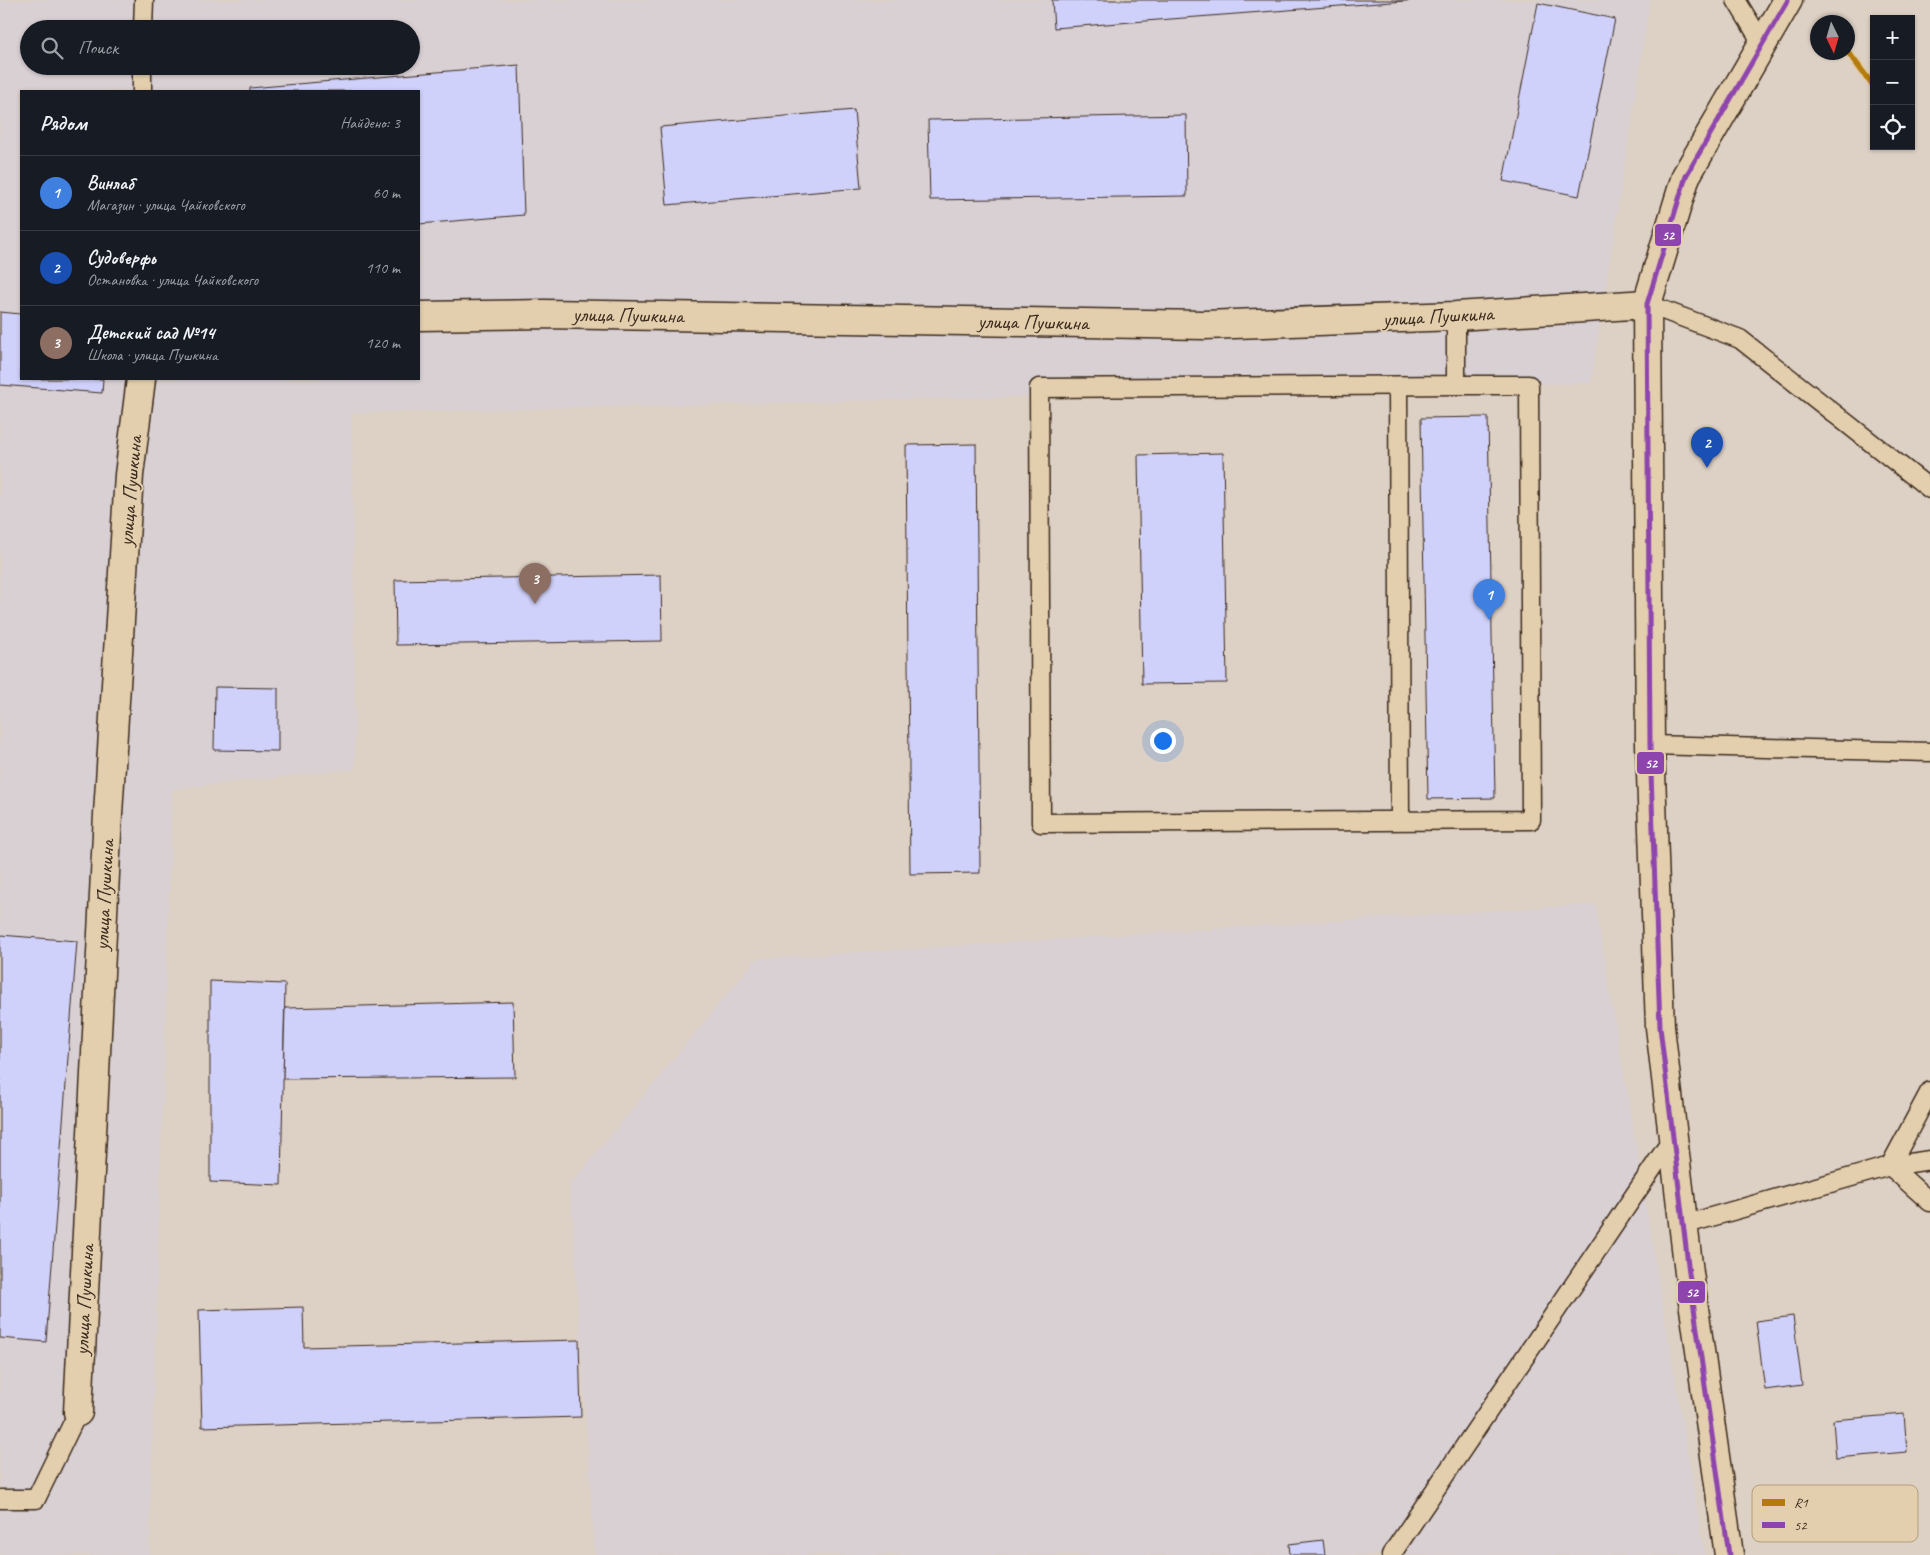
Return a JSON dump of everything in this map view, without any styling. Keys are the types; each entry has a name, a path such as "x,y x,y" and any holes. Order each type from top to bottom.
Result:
{"street":[{"path":"1730,1555 1683,1226 1660,1027 1650,745 1647,304 1686,176 1788,0"},
{"name":"улица Пушкина","path":"420,316 544,314 1205,325 1456,316 1647,304"},
{"name":"улица Пушкина","path":"78,1412 109,804 130,475 141,380"}],"lane":[{"path":"143,20 144,0"},
{"path":"1736,0 1762,43"},
{"path":"142,75 142,90"},
{"path":"1647,304 1740,339 1930,489"},
{"path":"1456,316 1456,386"},
{"path":"1529,385 1531,820 1041,822 1039,388 1456,386 1529,385"},
{"path":"1398,386 1400,820"},
{"path":"1650,745 1930,752"},
{"path":"1890,1166 1930,1091"},
{"path":"1391,1555 1673,1138"},
{"path":"1683,1226 1890,1166 1930,1160"},
{"path":"1890,1166 1930,1202"},
{"path":"0,1500 36,1499 78,1412"}],"shaded area":[{"path":"0,0 1650,0 1591,383 352,413 355,769 172,789 149,1555 0,1555"},
{"path":"1595,904 1705,1555 595,1555 570,1185 756,959"}],"building":[{"path":"1052,0 1418,0 1054,28"},
{"path":"1538,3 1615,19 1579,196 1503,181"},
{"path":"519,65 524,215 420,224 420,90 250,90 250,88 420,75 420,73"},
{"path":"854,110 861,188 667,205 660,127"},
{"path":"1186,115 1187,196 930,200 928,120"},
{"path":"0,312 20,314 20,380 103,380 102,393 0,385"},
{"path":"1488,417 1495,798 1428,799 1421,418"},
{"path":"976,444 980,873 910,874 906,445"},
{"path":"1223,453 1227,683 1142,684 1138,455"},
{"path":"661,575 662,641 396,645 395,580"},
{"path":"215,687 278,688 278,751 214,750"},
{"path":"0,935 77,941 46,1342 0,1338"},
{"path":"210,981 285,984 281,1185 210,1182"},
{"path":"513,1002 515,1077 283,1079 285,1008"},
{"path":"303,1307 304,1347 579,1340 581,1417 202,1427 199,1310"},
{"path":"1793,1316 1802,1385 1765,1390 1756,1321"},
{"path":"1904,1414 1907,1452 1836,1458 1833,1420"},
{"path":"1323,1540 1325,1555 1290,1555 1289,1544"}],"transit line":[{"name":"52","path":"1729,1555 1689,1273 1660,1027 1650,745 1647,304 1686,176 1788,0"},
{"name":"R1","path":"1854,60 1870,82"}],"place":[{"name":"Судоверфь","path":"1707,468"},
{"name":"Детский сад №14","path":"535,604"},
{"name":"Винлаб","path":"1489,620"}]}
